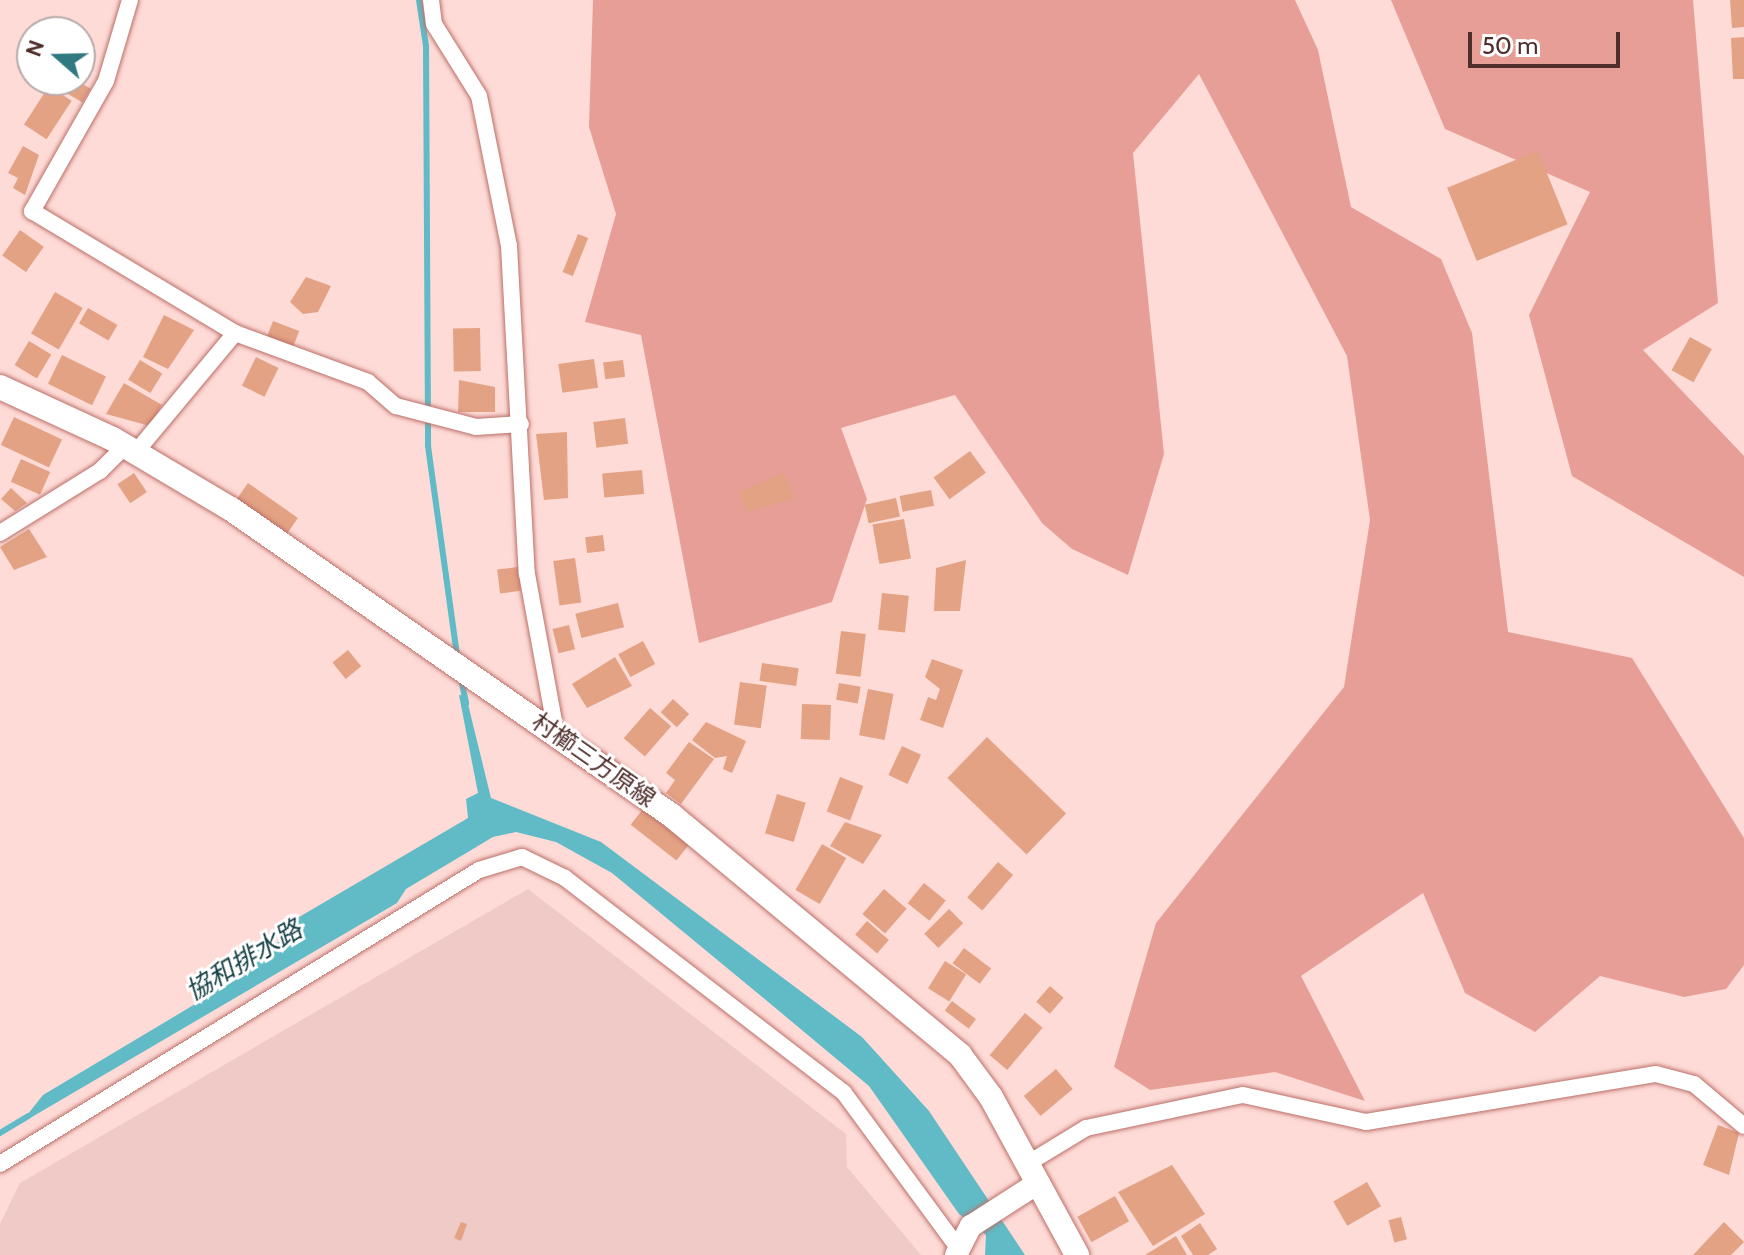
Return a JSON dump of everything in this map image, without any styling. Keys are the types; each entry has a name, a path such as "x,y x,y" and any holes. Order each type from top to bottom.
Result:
{"main road":[{"name":"村櫛三方原線","path":"0,387 130,449 445,656 671,815 935,1030 981,1082 1029,1180 1077,1255"}],"street":[{"path":"130,0 106,81 32,211 235,333 368,382 414,413 476,427 521,424"},
{"path":"431,0 434,24 479,96 509,246 527,574 556,732"},
{"path":"0,533 130,449 235,333"},
{"path":"0,1164 479,870 522,857 565,878 844,1093 956,1250 971,1226 1029,1180 1086,1128 1243,1095 1366,1122 1656,1074 1694,1084 1744,1126"}],"shaded area":[{"path":"593,0 1295,0 1318,50 1351,207 1441,259 1472,333 1508,632 1632,658 1744,838 1744,965 1726,989 1684,997 1600,976 1535,1032 1465,993 1423,893 1301,976 1365,1101 1275,1072 1150,1090 1114,1067 1156,923 1344,687 1370,520 1347,356 1199,74 1133,153 1164,454 1128,575 1072,549 1042,523 955,395 841,428 867,499 832,602 699,643 641,335 585,322 616,214 589,127"},
{"path":"1391,0 1693,0 1718,303 1643,350 1744,456 1744,577 1572,476 1529,315 1590,192 1445,129"},
{"path":"528,889 846,1134 847,1167 921,1255 0,1255 0,1224 20,1183"}],"water":[{"path":"459,695 466,696 491,798 601,842 862,1037 929,1111 1025,1255 985,1255 986,1235 959,1214 869,1086 761,996 612,873 556,842 516,832 493,837 406,889 397,903 20,1124 43,1095 202,1000 245,954 290,938 294,920 468,818 466,799 478,793"}],"building":[{"path":"1730,0 1744,0 1744,27 1732,28"},
{"path":"1744,37 1744,79 1733,79 1731,38"},
{"path":"43,96 64,96 72,101 47,139 24,125"},
{"path":"72,96 86,96 82,102"},
{"path":"23,146 39,155 25,195 13,188 18,178 8,173"},
{"path":"1538,151 1568,224 1477,261 1447,188"},
{"path":"20,230 44,247 26,272 2,255"},
{"path":"578,234 588,238 573,276 563,272"},
{"path":"306,277 331,286 318,312 303,314 290,302"},
{"path":"55,292 83,308 59,350 31,334"},
{"path":"88,308 117,325 108,341 79,324"},
{"path":"164,315 194,330 168,369 143,357"},
{"path":"273,321 299,331 293,347 267,337"},
{"path":"453,328 480,328 481,371 454,371"},
{"path":"1690,337 1712,349 1693,382 1672,370"},
{"path":"29,341 51,354 37,378 15,365"},
{"path":"62,355 106,376 92,405 48,384"},
{"path":"256,357 278,368 264,397 242,386"},
{"path":"594,359 598,388 562,393 558,364"},
{"path":"140,360 162,373 150,393 128,380"},
{"path":"623,360 625,377 605,379 603,362"},
{"path":"459,380 495,387 495,412 458,412"},
{"path":"124,383 162,405 150,426 106,414"},
{"path":"14,417 62,439 49,467 1,445"},
{"path":"625,418 628,444 596,448 593,422"},
{"path":"567,432 568,498 544,500 536,434"},
{"path":"970,451 986,473 949,499 934,477"},
{"path":"21,459 50,472 40,495 11,482"},
{"path":"642,470 644,494 604,497 602,473"},
{"path":"784,472 795,498 747,512 739,492"},
{"path":"134,473 147,492 130,503 117,484"},
{"path":"248,483 298,518 287,534 237,499"},
{"path":"11,488 27,503 15,511 1,499"},
{"path":"931,490 934,506 903,512 900,496"},
{"path":"896,498 900,517 869,523 865,505"},
{"path":"904,519 911,558 879,564 872,525"},
{"path":"29,529 47,557 14,570 0,547"},
{"path":"603,535 605,551 587,553 585,537"},
{"path":"575,558 581,603 559,606 553,561"},
{"path":"966,560 960,611 934,611 936,568"},
{"path":"518,567 521,591 500,593 497,570"},
{"path":"882,593 909,596 905,633 878,630"},
{"path":"618,603 624,627 581,638 575,614"},
{"path":"569,625 575,649 559,653 553,629"},
{"path":"841,631 866,634 861,677 836,674"},
{"path":"643,641 655,664 630,677 618,654"},
{"path":"348,650 361,666 346,679 332,663"},
{"path":"615,657 632,686 587,708 572,684"},
{"path":"932,659 963,670 943,728 920,720 928,697 936,700 940,689 925,677"},
{"path":"762,663 799,668 796,686 759,681"},
{"path":"740,682 767,686 761,728 734,725"},
{"path":"839,683 861,687 858,704 836,700"},
{"path":"868,689 894,694 885,740 859,735"},
{"path":"673,699 689,714 677,727 661,712"},
{"path":"802,704 831,705 830,740 801,739"},
{"path":"650,708 671,726 645,757 624,738"},
{"path":"706,722 746,741 732,773 723,769 727,756 715,758 692,740"},
{"path":"987,737 1066,813 1027,854 947,778"},
{"path":"689,742 714,759 681,804 666,793 675,780 666,773"},
{"path":"902,746 921,755 908,784 888,775"},
{"path":"840,777 863,786 850,821 827,812"},
{"path":"777,794 806,803 794,842 765,833"},
{"path":"643,809 689,845 676,860 631,825"},
{"path":"845,822 882,835 863,864 830,846"},
{"path":"822,844 846,858 820,904 796,890"},
{"path":"998,862 1013,875 982,911 967,897"},
{"path":"924,883 946,901 929,921 908,903"},
{"path":"884,889 907,909 885,934 862,914"},
{"path":"949,909 963,923 938,948 924,934"},
{"path":"867,921 889,940 877,954 855,935"},
{"path":"964,948 991,968 980,984 953,963"},
{"path":"945,961 966,974 949,1001 928,988"},
{"path":"1050,986 1064,998 1050,1014 1036,1002"},
{"path":"952,1001 976,1019 969,1029 945,1011"},
{"path":"1025,1013 1043,1028 1007,1070 990,1055"},
{"path":"1056,1069 1073,1089 1041,1116 1024,1096"},
{"path":"1718,1125 1739,1133 1729,1175 1703,1165"},
{"path":"1172,1165 1205,1214 1153,1246 1118,1192"},
{"path":"1367,1182 1381,1206 1347,1226 1333,1202"},
{"path":"1115,1196 1129,1221 1091,1242 1077,1217"},
{"path":"1401,1217 1407,1239 1394,1243 1388,1220"},
{"path":"461,1222 467,1224 461,1241 454,1238"},
{"path":"1724,1222 1744,1242 1731,1255 1693,1255"},
{"path":"1200,1223 1217,1249 1208,1255 1193,1255 1181,1236"},
{"path":"1176,1236 1187,1255 1145,1255"}],"waterway":[{"path":"419,0 426,46 428,446 457,656"},
{"path":"461,679 466,703"},
{"name":"協和排水路","path":"0,1133 28,1116"}]}
